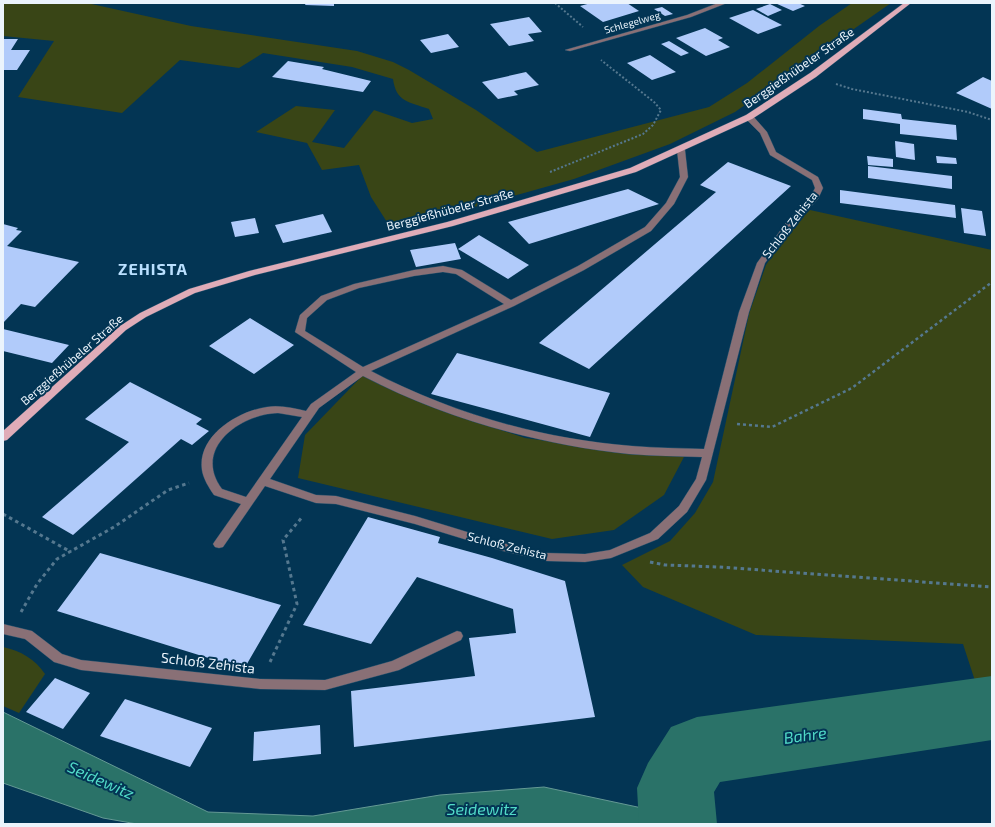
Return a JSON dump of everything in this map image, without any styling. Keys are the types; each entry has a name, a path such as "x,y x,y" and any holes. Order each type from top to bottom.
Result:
{"main road":[{"name":"Berggießhübeler Straße","path":"3,437 124,328 143,315 192,291 252,273 450,224 581,187 633,170 681,150 750,117 813,75 908,3"}],"street":[{"name":"Schlegelweg","path":"568,50 601,42 689,16 724,3"},
{"name":"Schloß Zehista","path":"262,481 316,499 336,500 372,509 415,520 503,547 547,557 585,558 611,554 654,536 683,509 701,480 744,312 761,263 788,226 815,197 819,188 814,179 773,153 763,132 750,117"},
{"path":"219,544 315,406 363,371 511,304 581,268 648,229 670,204 684,177 681,150"},
{"path":"511,304 459,272 443,270 414,273 357,286 324,298 303,317 300,332 363,371 415,396 465,415 529,433 631,450 709,453"},
{"path":"247,502 218,492 208,476 207,456 218,436 237,420 257,412 282,408 309,415"},
{"name":"Schloß Zehista","path":"6,630 28,634 58,658 81,665 260,684 325,685 395,666 457,636"}],"path":[{"path":"555,3 601,42"},
{"path":"544,174 643,134 653,125 661,110 654,102 597,57 586,45"},
{"path":"813,75 852,89 968,112 992,120"},
{"path":"717,422 772,427 852,388 992,282"},
{"path":"6,630 37,584 57,558 71,552 114,527 168,490 208,476"},
{"path":"260,684 298,604 283,540 316,499"},
{"path":"3,514 71,552"},
{"path":"611,554 665,565 719,567 992,587"}],"shaded area":[{"path":"3,3 87,3 191,26 357,51 393,62 409,70 476,110 537,152 709,107 747,83 819,26 852,3 891,3 735,112 670,144 574,179 392,230 371,197 359,165 322,170 307,143 256,132 296,106 335,110 312,142 344,148 374,110 412,123 433,119 429,109 400,97 393,79 352,67 263,53 239,68 180,60 122,113 18,97 54,41 3,36"},
{"path":"810,210 992,250 992,726 990,727 963,644 756,635 643,587 622,565 670,541 695,513 713,482 749,314 766,265 791,228"},
{"path":"363,375 438,409 525,438 616,450 685,455 664,495 614,530 552,539 298,478 305,435"},
{"path":"3,647 27,656 37,664 45,674 19,713 3,706"}],"water":[{"name":"Seidewitz","path":"3,712 208,812 313,816 440,795 544,787 642,808 660,765 690,735 768,726 775,752 706,763 691,794 694,824 137,824 103,818 3,783"}],"building":[{"path":"306,3 334,3 334,6 305,5"},
{"path":"591,3 627,3 639,11 603,22 580,6"},
{"path":"775,3 798,3 805,6 793,11"},
{"path":"770,4 782,10 768,16 756,9"},
{"path":"662,7 673,14 665,16 654,9"},
{"path":"753,10 782,25 758,34 729,18"},
{"path":"529,17 542,32 528,34 534,41 509,46 490,24"},
{"path":"705,28 723,38 718,40 730,47 706,56 676,38"},
{"path":"448,34 459,47 431,53 420,40"},
{"path":"3,39 18,39 11,50 30,50 17,70 3,70"},
{"path":"669,41 689,53 681,56 661,44"},
{"path":"650,55 676,72 652,80 627,63"},
{"path":"288,61 324,67 322,69 371,81 363,92 272,77"},
{"path":"526,72 539,85 514,91 518,95 498,99 482,82"},
{"path":"983,77 992,81 992,109 956,93"},
{"path":"863,109 901,114 902,119 956,125 957,140 900,134 900,124 863,119"},
{"path":"895,141 914,144 915,160 896,157"},
{"path":"867,156 893,159 893,167 868,165"},
{"path":"936,156 956,158 957,164 937,163"},
{"path":"728,162 791,186 589,369 539,343 716,192 700,185"},
{"path":"868,166 952,176 952,189 868,178"},
{"path":"628,189 659,204 529,244 508,222"},
{"path":"840,190 955,205 956,218 840,203"},
{"path":"961,208 982,211 986,236 964,233"},
{"path":"323,214 332,232 283,243 275,225"},
{"path":"255,218 259,233 235,237 231,222"},
{"path":"3,224 18,228 16,230 22,231 7,246 79,262 35,307 21,304 3,323"},
{"path":"479,235 529,265 508,279 458,249"},
{"path":"455,243 461,259 416,267 410,250"},
{"path":"250,318 294,345 254,374 209,346"},
{"path":"3,329 69,345 52,363 3,351"},
{"path":"457,353 610,393 590,437 431,394"},
{"path":"130,382 202,419 196,424 209,431 192,445 181,439 73,535 42,517 129,442 85,419"},
{"path":"368,517 440,537 438,543 565,581 595,717 354,747 351,691 475,676 469,638 516,633 513,609 417,577 371,644 303,625"},
{"path":"100,553 281,605 244,669 57,611"},
{"path":"55,678 90,693 63,729 26,712"},
{"path":"125,699 212,728 190,767 100,736"},
{"path":"320,725 321,754 253,761 254,732"}],"waterway":[{"name":"Bahre","path":"678,824 675,788 697,751 992,708"}],"district":[{"name":"ZEHISTA","path":"153,269"}]}
